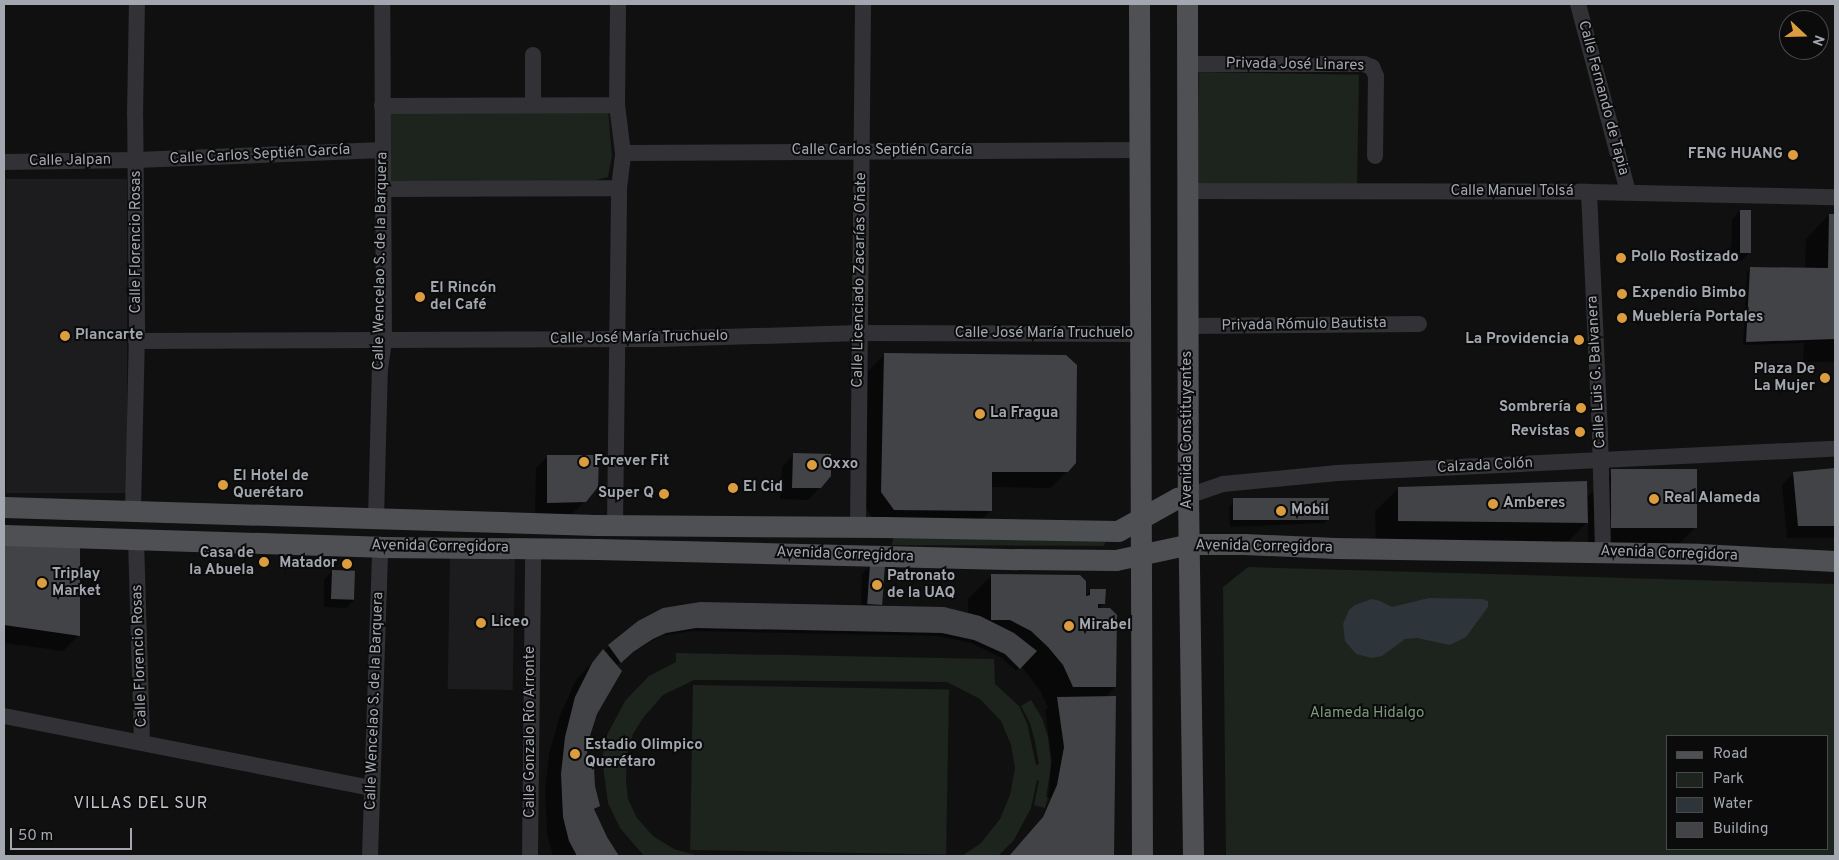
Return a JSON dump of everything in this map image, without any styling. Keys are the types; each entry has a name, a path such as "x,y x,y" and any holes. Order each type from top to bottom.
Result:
{"main road":[{"path":"1139,4 1142,856"},
{"name":"Avenida Constituyentes","path":"1187,4 1188,496 1193,856"},
{"name":"Calzada Colón","path":"1142,517 1177,498 1188,496"},
{"name":"Avenida Corregidora","path":"4,507 133,509 306,517 615,525 1118,531 1142,517"},
{"name":"Avenida Corregidora","path":"4,536 380,547 533,548 1016,559 1116,560 1190,544 1700,554 1835,561"}],"street":[{"name":"Calle Florencio Rosas","path":"133,509 136,341 137,4"},
{"name":"Calle Wencelao S. de la Barquera","path":"376,518 380,369 384,340 382,4"},
{"path":"615,525 619,188 623,153 617,105 618,4"},
{"name":"Calle Licenciado Zacarías Oñate","path":"858,527 863,4"},
{"name":"Calle Fernando de Tapia","path":"1578,4 1628,192"},
{"path":"533,55 533,105"},
{"name":"Privada José Linares","path":"1188,64 1364,64 1372,67 1376,76 1375,156"},
{"path":"382,106 617,105"},
{"name":"Calle Carlos Septién García","path":"136,160 383,150"},
{"name":"Calle Carlos Septién García","path":"623,153 862,150 1140,150"},
{"name":"Calle Jalpan","path":"4,162 136,160"},
{"path":"382,189 619,188"},
{"name":"Calle Manuel Tolsá","path":"1188,191 1628,192 1835,197"},
{"name":"Calle Luis G. Balvanera","path":"1589,192 1601,460 1603,552"},
{"name":"Privada Rómulo Bautista","path":"1188,326 1419,324"},
{"name":"Calle José María Truchuelo","path":"136,341 617,339 859,333 1141,334"},
{"name":"Calzada Colón","path":"1188,496 1223,484 1337,473 1835,449"},
{"name":"Calle Florencio Rosas","path":"136,540 142,743"},
{"name":"Calle Wencelao S. de la Barquera","path":"370,856 380,547"},
{"name":"Calle Gonzalo Río Arronte","path":"530,856 533,548"},
{"path":"4,716 371,788"}],"shaded area":[{"name":"Plancarte","path":"6,179 127,179 127,493 6,493"},
{"name":"Liceo","path":"450,557 515,558 513,690 448,689"}],"green space":[{"path":"1199,72 1359,75 1357,186 1197,183"},
{"path":"608,109 612,156 608,177 596,180 409,184 390,181 389,113"},
{"path":"894,535 1106,538 1104,546 892,545"},
{"name":"Alameda Hidalgo","path":"1248,567 1835,584 1835,856 1226,856 1223,587"},
{"path":"676,653 994,659 995,684 1019,706 1027,723 1036,765 1039,764 1035,742 1030,723 1021,706 1031,700 1042,718 1048,737 1051,763 1049,792 1045,808 1034,805 1039,781 1037,780 1031,808 1014,840 998,856 962,856 981,843 1000,819 1010,795 1015,768 1011,745 1001,721 980,699 947,682 694,680 663,695 643,718 633,734 627,754 626,780 628,799 637,818 653,836 674,849 699,856 644,856 620,828 608,803 602,759 607,735 625,701 649,676 676,662"},
{"path":"693,685 949,689 946,854 690,850"}],"water":[{"path":"1429,598 1482,599 1488,601 1488,607 1466,637 1450,645 1417,638 1405,639 1382,656 1372,658 1356,654 1345,641 1343,624 1349,610 1355,605 1372,599 1392,607"}],"building":[{"path":"1740,210 1751,210 1751,253 1740,253"},
{"path":"1829,214 1835,214 1835,339 1746,342 1750,267 1828,268"},
{"name":"La Fragua","path":"884,353 1066,355 1077,365 1076,463 1068,472 992,472 992,511 894,510 881,492"},
{"name":"Oxxo","path":"793,453 831,454 831,476 821,488 792,488"},
{"path":"547,455 599,455 598,487 586,502 547,503"},
{"path":"1835,468 1835,526 1798,526 1793,472"},
{"name":"Real Alameda","path":"1611,469 1697,469 1697,528 1611,528"},
{"name":"Amberes","path":"1587,481 1588,523 1398,521 1398,487"},
{"name":"Mobil","path":"1233,498 1329,498 1329,520 1233,520"},
{"name":"Triplay Market","path":"4,538 80,541 80,636 4,625"},
{"name":"Patronato de la UAQ","path":"870,564 885,565 882,605 867,604"},
{"path":"332,570 355,571 354,600 331,599"},
{"name":"Mirabel","path":"991,574 1080,575 1086,581 1086,596 1090,595 1090,589 1106,589 1105,604 1098,604 1098,608 1110,608 1117,615 1116,687 1073,687 1063,665 1031,631 1010,620 991,620"},
{"path":"700,602 944,607 980,616 1014,633 1037,651 1020,669 1005,654 974,640 942,633 696,628 666,633 653,639 633,652 621,663 608,645 638,621 663,608"},
{"name":"Estadio Olimpico Querétaro","path":"603,649 622,671 597,714 588,742 586,766 594,767 595,786 600,806 594,809 607,837 619,856 577,856 569,841 563,817 561,774 565,737 575,697 592,663"},
{"path":"1116,696 1114,856 1009,856 1043,817 1057,785 1064,747 1057,697"}],"place":[{"name":"FENG HUANG","path":"1793,155"},
{"name":"Pollo Rostizado","path":"1621,258"},
{"name":"Expendio Bimbo","path":"1622,294"},
{"name":"El Rincón del Café","path":"420,297"},
{"name":"Mueblería Portales","path":"1622,318"},
{"name":"Plancarte","path":"65,336"},
{"name":"La Providencia","path":"1579,340"},
{"name":"Plaza De La Mujer","path":"1825,378"},
{"name":"Sombrería","path":"1581,408"},
{"name":"La Fragua","path":"980,414"},
{"name":"Revistas","path":"1580,432"},
{"name":"Forever Fit","path":"584,462"},
{"name":"Oxxo","path":"812,465"},
{"name":"El Hotel de Querétaro","path":"223,485"},
{"name":"El Cid","path":"733,488"},
{"name":"Super Q","path":"664,494"},
{"name":"Real Alameda","path":"1654,499"},
{"name":"Amberes","path":"1493,504"},
{"name":"Mobil","path":"1281,511"},
{"name":"Casa de la Abuela","path":"264,562"},
{"name":"Matador","path":"347,564"},
{"name":"Triplay Market","path":"42,583"},
{"name":"Patronato de la UAQ","path":"877,585"},
{"name":"Liceo","path":"481,623"},
{"name":"Mirabel","path":"1069,626"},
{"name":"Estadio Olimpico Querétaro","path":"575,754"}],"district":[{"name":"VILLAS DEL SUR","path":"141,804"}]}
